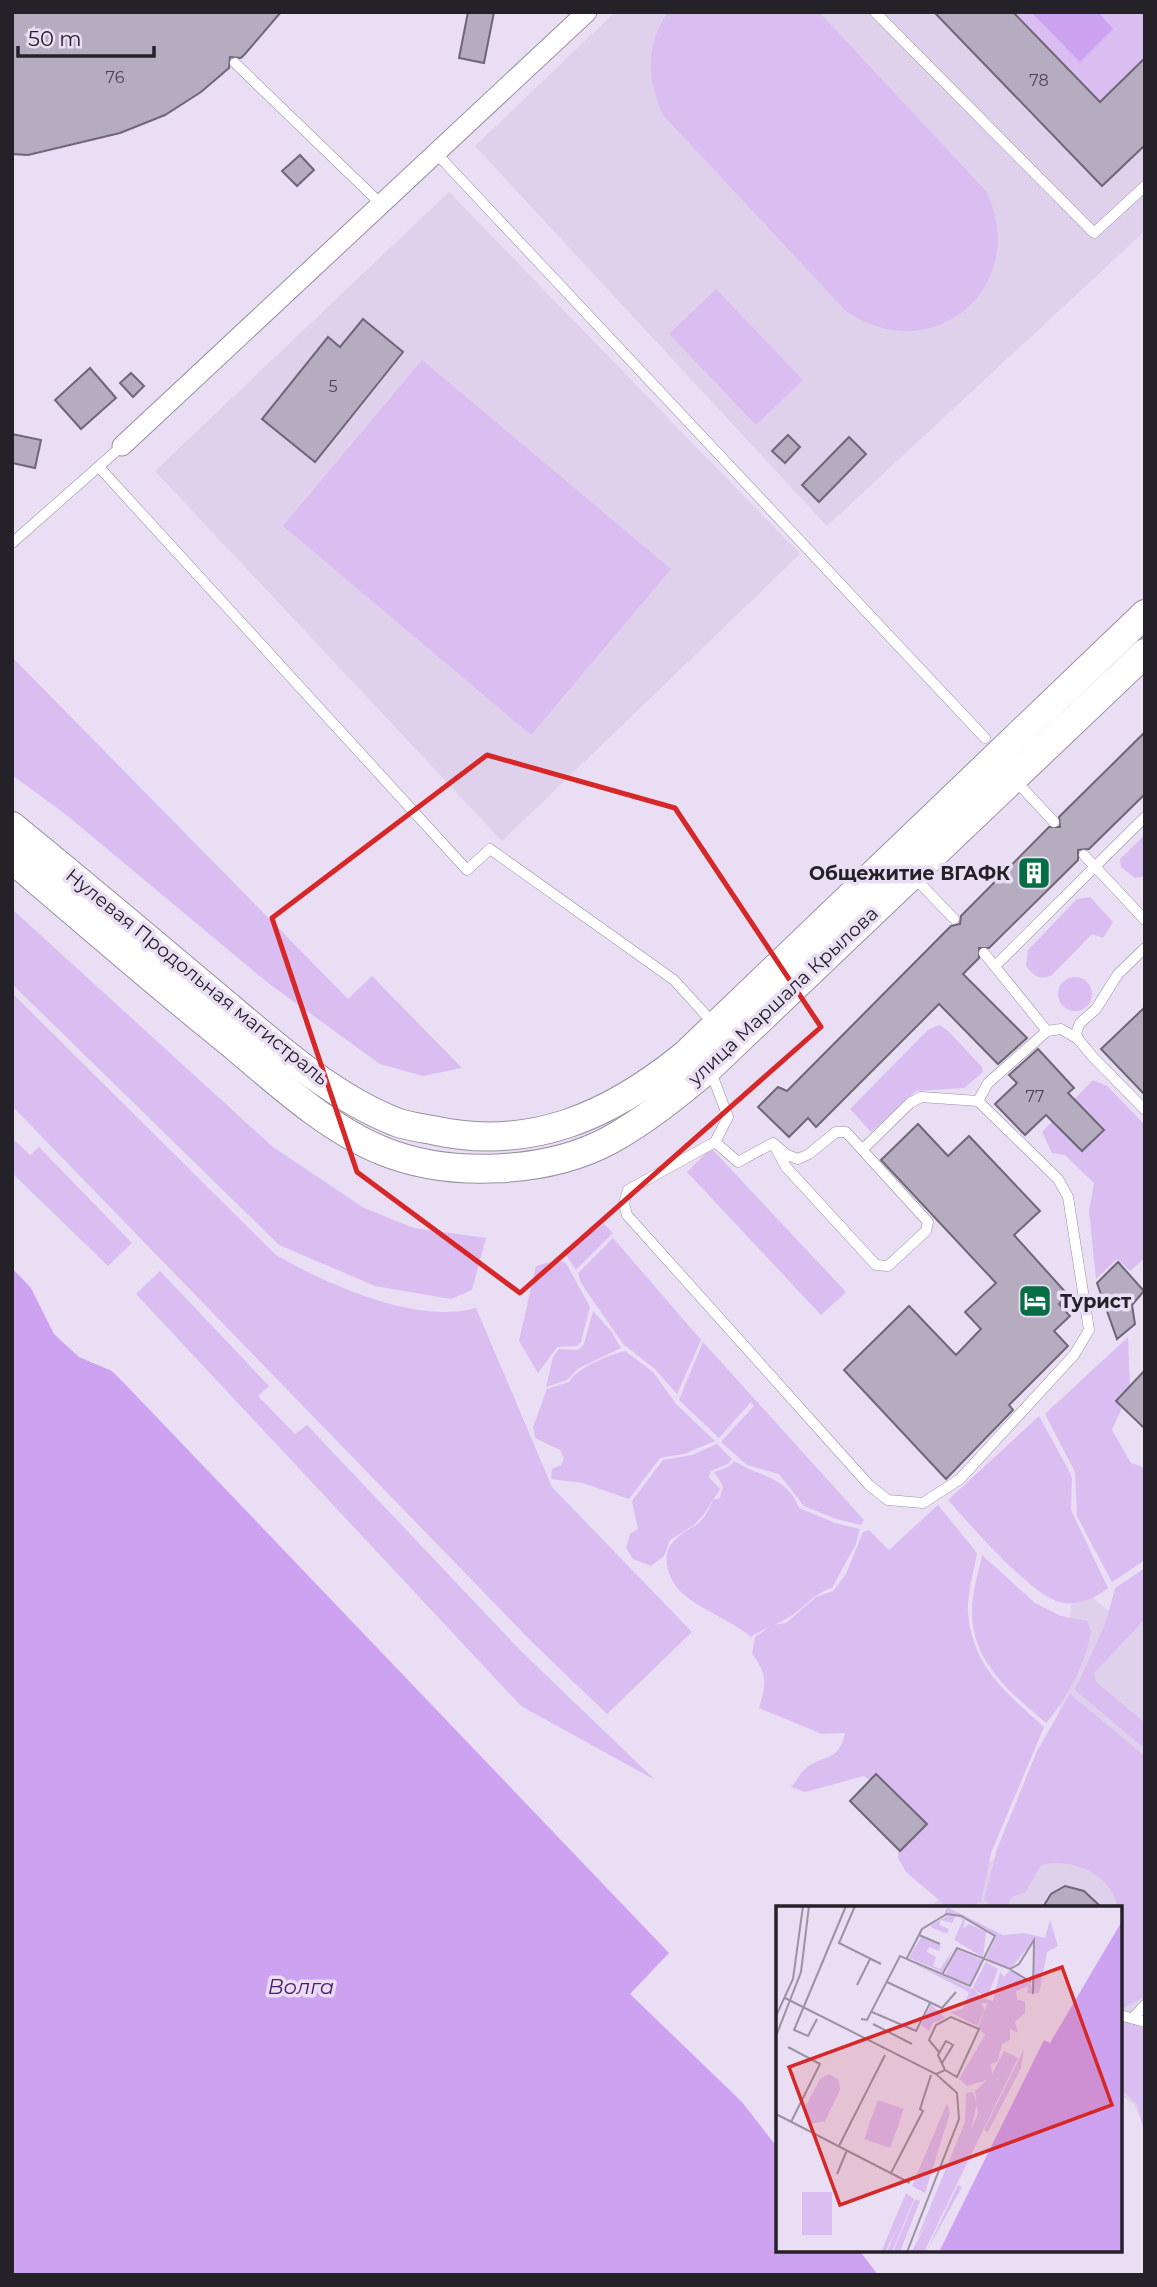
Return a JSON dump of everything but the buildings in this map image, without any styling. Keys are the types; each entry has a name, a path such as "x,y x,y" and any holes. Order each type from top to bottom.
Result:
{"main road":[{"name":"улица Маршала Крылова","path":"593,1116 648,1085 716,1027 884,862 984,770 1145,614"},
{"name":"улица Маршала Крылова","path":"510,1167 568,1157 609,1140 667,1104 709,1068 1145,653"},
{"name":"Нулевая Продольная магистраль","path":"12,826 329,1086 397,1122 461,1137 506,1136 554,1129 593,1116"},
{"name":"Нулевая Продольная магистраль","path":"12,859 315,1112 383,1151 459,1170 510,1167"},
{"path":"884,862 879,876 887,887 908,878"}],"street":[{"path":"122,446 587,12"}],"lane":[{"path":"875,12 1094,233 1145,186"},
{"path":"235,63 381,204"},
{"path":"436,153 985,738"},
{"path":"12,543 122,446"},
{"path":"99,467 467,870 490,849 674,981 716,1027"},
{"path":"1014,778 1054,822"},
{"path":"995,966 1145,817"},
{"path":"1084,855 1145,920"},
{"path":"908,878 954,919"},
{"path":"1077,1039 1080,1023 1096,1009 1118,974 1145,948"},
{"path":"984,953 1047,1031"},
{"path":"978,1101 988,1083 1047,1031 1060,1029 1077,1039 1145,1110"},
{"path":"709,1068 728,1117 715,1142 628,1190 624,1203 627,1215 869,1485 888,1500 923,1503 960,1479 1074,1355 1089,1330 1068,1197 1058,1179 978,1101 922,1097 910,1103 863,1149"},
{"path":"836,1132 846,1132 928,1222 926,1231 888,1266 882,1268 876,1265 786,1167 773,1143 787,1155 798,1159 809,1154 836,1132"},
{"path":"715,1142 738,1162 773,1143"},
{"path":"1134,2017 1145,2005"},
{"path":"1122,2015 1145,2022"}],"highlighted area":[{"path":"487,755 675,808 821,1027 520,1293 357,1172 272,918"}],"shaded area":[{"path":"615,12 1145,12 1145,231 827,526 475,146"},
{"path":"668,12 819,12 986,191 997,226 996,258 985,287 966,309 941,324 911,331 879,327 846,311 663,115 651,76 651,63 655,37"},
{"path":"1013,12 1145,12 1145,58 1100,102"},
{"path":"449,192 800,554 502,841 155,471"},
{"path":"716,289 803,380 756,425 669,334"},
{"path":"422,360 671,569 531,735 283,526"},
{"path":"12,657 348,999 372,976 462,1068 423,1076 380,1064 268,983 64,813 12,775"},
{"path":"1145,835 1145,876 1135,878 1121,867 1120,859"},
{"path":"1090,897 1113,922 1103,938 1092,934 1052,975 1044,978 1035,975 1026,966 1028,950 1077,899"},
{"path":"12,909 273,1147 364,1208 414,1228 486,1238 472,1290 451,1299 375,1286 279,1245 12,984"},
{"path":"1075,977 1087,982 1092,994 1087,1006 1075,1011 1063,1006 1058,994 1063,982"},
{"path":"12,993 276,1255 320,1278 373,1299 427,1311 453,1312 476,1308 552,1487 692,1632 607,1714 532,1642 12,1106"},
{"path":"939,1025 982,1067 983,1072 964,1088 916,1091 871,1132 850,1109 928,1030"},
{"path":"1093,1080 1107,1086 1145,1125 1145,1258 1130,1271 1117,1259 1096,1279 1089,1211 1094,1183 1065,1155 1052,1153 1042,1132"},
{"path":"12,1138 30,1155 39,1147 132,1243 108,1266 12,1173"},
{"path":"711,1148 846,1292 821,1315 687,1172"},
{"path":"604,1224 613,1233 576,1270 563,1251"},
{"path":"613,1238 701,1340 677,1394 655,1369 623,1344 581,1283 578,1273"},
{"path":"558,1260 566,1263 590,1307 581,1342 577,1346 557,1347 538,1373 519,1341 536,1266"},
{"path":"160,1271 269,1386 258,1396 295,1434 307,1425 521,1651 655,1780 521,1706 136,1294"},
{"path":"593,1311 611,1331 621,1348 579,1368 567,1380 546,1387 553,1357 559,1349 578,1350 584,1344"},
{"path":"1128,1337 1130,1390 1112,1430 1131,1463 1145,1468 1145,1560 1112,1582 1077,1516 1075,1472 1045,1414"},
{"path":"703,1342 864,1520 861,1525 836,1519 804,1506 779,1474 747,1465 721,1442 754,1406 751,1402 719,1438 679,1400"},
{"path":"625,1351 653,1372 676,1404 715,1441 684,1454 660,1458 629,1499 583,1483 551,1479 552,1469 561,1465 564,1458 560,1450 535,1438 533,1427 547,1389 569,1382 586,1367"},
{"path":"1039,1416 1072,1478 1071,1510 1108,1588 1082,1602 1064,1603 1037,1589 986,1542 948,1500"},
{"path":"717,1444 732,1459 728,1464 711,1471 709,1477 720,1489 704,1514 694,1525 670,1540 664,1556 651,1566 633,1559 626,1548 630,1534 638,1529 632,1501 663,1460 692,1455"},
{"path":"734,1461 780,1483 794,1497 799,1508 835,1523 860,1529 856,1544 832,1588 819,1594 786,1619 751,1637 681,1592 673,1582 667,1561 667,1554 673,1542 704,1517 713,1500 720,1498 723,1486 714,1472 730,1466"},
{"path":"938,1505 977,1553 968,1613 971,1632 984,1664 1005,1690 1044,1727 991,1853 981,1902 970,1906 946,1906 906,1872 898,1858 899,1835 883,1789 864,1776 805,1792 791,1787 805,1769 839,1749 845,1733 822,1734 759,1708 764,1680 761,1668 752,1654 755,1637 772,1625 786,1623 816,1597 833,1591 846,1574 863,1532 869,1530 889,1550"},
{"path":"982,1555 1035,1603 1061,1616 1087,1621 1091,1631 1085,1655 1074,1680 1061,1704 1046,1723 1019,1700 995,1674 978,1645 973,1628 972,1609"},
{"path":"1145,1568 1145,1619 1094,1673 1096,1682 1145,1723 1145,1749 1075,1690 1106,1622 1115,1588"},
{"path":"1074,1583 1133,1630 1145,1619 1145,2139 1142,2121 1134,2105 1122,2096 1122,1906 929,1906 1047,1820"},
{"path":"1070,1694 1145,1756 1145,1996 1122,2009 1122,1906 1117,1906 1107,1885 1098,1877 1077,1866 1053,1863 1041,1865 1026,1892 1012,1897 1008,1906 992,1906 984,1900 997,1849 1037,1751"},
{"path":"1122,2021 1145,2029 1145,2134 1137,2104 1122,2090"}],"water":[{"path":"1031,12 1098,12 1113,29 1080,62"},
{"name":"Волга","path":"12,1268 31,1288 54,1334 79,1357 112,1371 123,1382 669,1953 630,1994 742,2102 776,2146 776,2252 861,2252 878,2275 12,2275"}],"place":[{"name":"Общежитие ВГАФК","path":"1034,873"},
{"name":"Турист","path":"1035,1301"}]}
